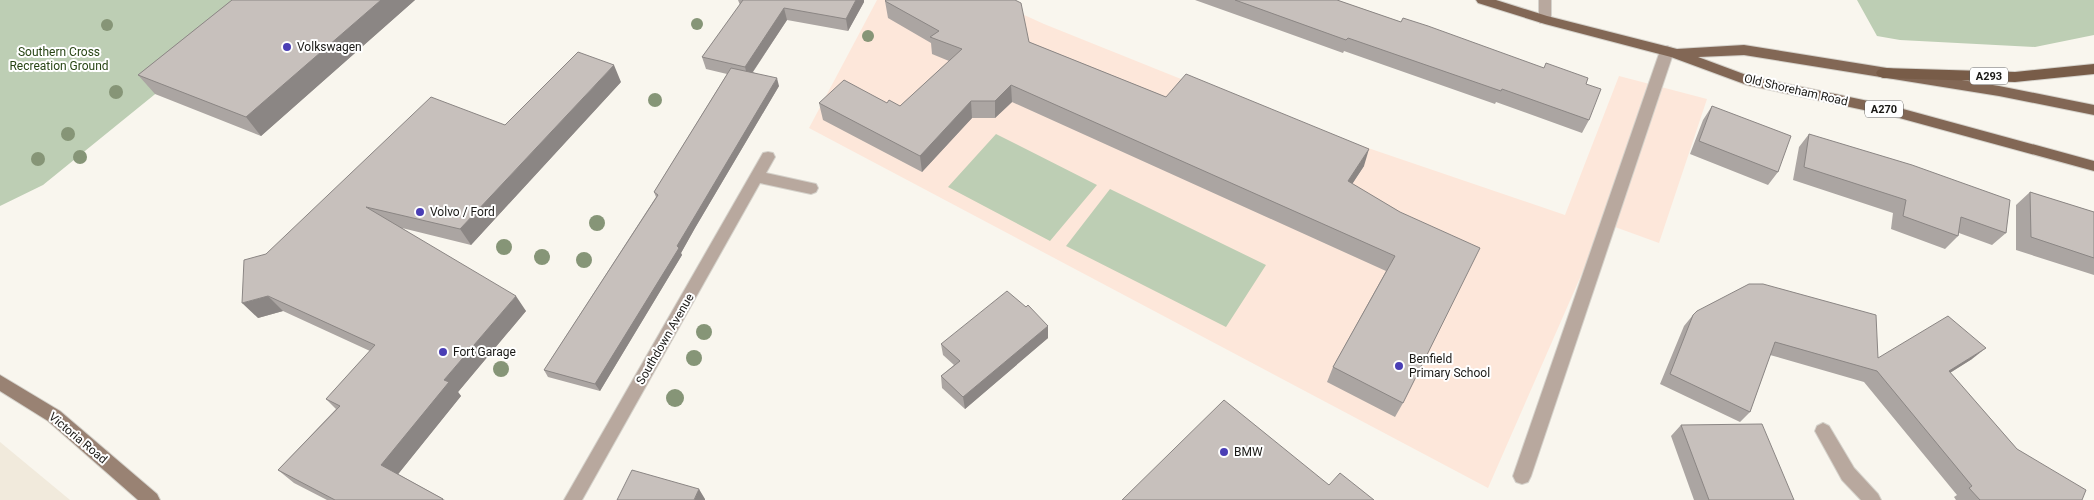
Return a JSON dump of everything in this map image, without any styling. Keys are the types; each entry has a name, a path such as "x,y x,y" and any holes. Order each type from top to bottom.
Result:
{"highway":[{"name":"A293","path":"1883,73 2016,77 2058,75 2094,69"}],"main road":[{"name":"Old Shoreham Road","path":"1482,0 1545,20 1670,52 1747,80 1892,111 2094,166"},
{"name":"Old Shoreham Road","path":"1670,52 1744,50 1999,91 2094,110"},
{"name":"Victoria Road","path":"1,383 54,416 151,500"}],"street":[{"path":"1544,0 1545,20"},
{"path":"1522,476 1670,52"},
{"name":"Southdown Avenue","path":"573,500 768,157"},
{"path":"757,177 811,188"},
{"path":"1823,431 1848,474 1872,500"}],"shaded area":[{"name":"Benfield Primary School","path":"877,0 991,0 1044,24 1176,77 1321,132 1565,215 1619,76 1707,99 1659,243 1604,223 1488,488 809,128"},
{"path":"0,442 70,500 0,500"}],"green space":[{"name":"Southern Cross Recreation Ground","path":"0,0 271,0 43,185 0,206"},
{"path":"1857,0 2094,0 2094,35 2035,47 1900,40 1877,36"},
{"path":"996,134 1097,185 1050,241 948,187"},
{"path":"1110,189 1266,265 1226,327 1066,246"}],"building":[{"name":"Volkswagen","path":"232,0 381,0 246,117 138,75"},
{"path":"743,0 856,0 846,19 784,8 745,67 702,57"},
{"path":"886,0 1015,0 1021,3 1029,42 1166,97 1186,74 1369,149 1348,181 1400,212 1480,248 1403,403 1333,367 1395,256 1011,85 995,101 971,101 920,156 819,103 844,80 887,103 889,100 900,106 962,49 930,37 939,31"},
{"path":"1235,0 1337,0 1401,22 1403,18 1428,26 1544,68 1546,63 1588,78 1586,84 1601,89 1589,120 1348,38 1346,40"},
{"path":"578,52 614,65 460,229 366,207 516,296 444,380 449,382 381,465 443,499 335,500 278,470 340,406 326,399 375,345 268,296 242,303 244,260 266,254 431,97 505,125"},
{"path":"731,68 777,78 677,246 679,248 595,384 544,370 658,195 654,192"},
{"path":"1712,106 1791,136 1778,172 1699,141"},
{"path":"1809,134 1912,165 2010,200 2006,233 1961,217 1958,236 1903,216 1906,200 1804,167"},
{"path":"2030,192 2094,212 2094,258 2031,237"},
{"path":"1749,284 1763,284 1876,315 1878,358 1948,316 1986,348 1949,371 2017,449 2086,490 2082,500 1980,500 1969,488 1972,486 1877,371 1775,342 1750,412 1670,374 1693,315 1697,311"},
{"path":"1007,291 1026,307 1028,305 1048,326 963,397 941,376 960,361 941,344"},
{"name":"BMW","path":"1224,400 1329,485 1340,473 1374,500 1122,500"},
{"path":"1762,424 1794,500 1709,500 1681,425"},
{"path":"632,470 699,489 694,500 617,500"}],"place":[{"name":"Volkswagen","path":"287,47"},
{"name":"Volvo / Ford","path":"420,212"},
{"name":"Fort Garage","path":"443,352"},
{"name":"Benfield Primary School","path":"1399,366"},
{"name":"BMW","path":"1224,452"}]}
